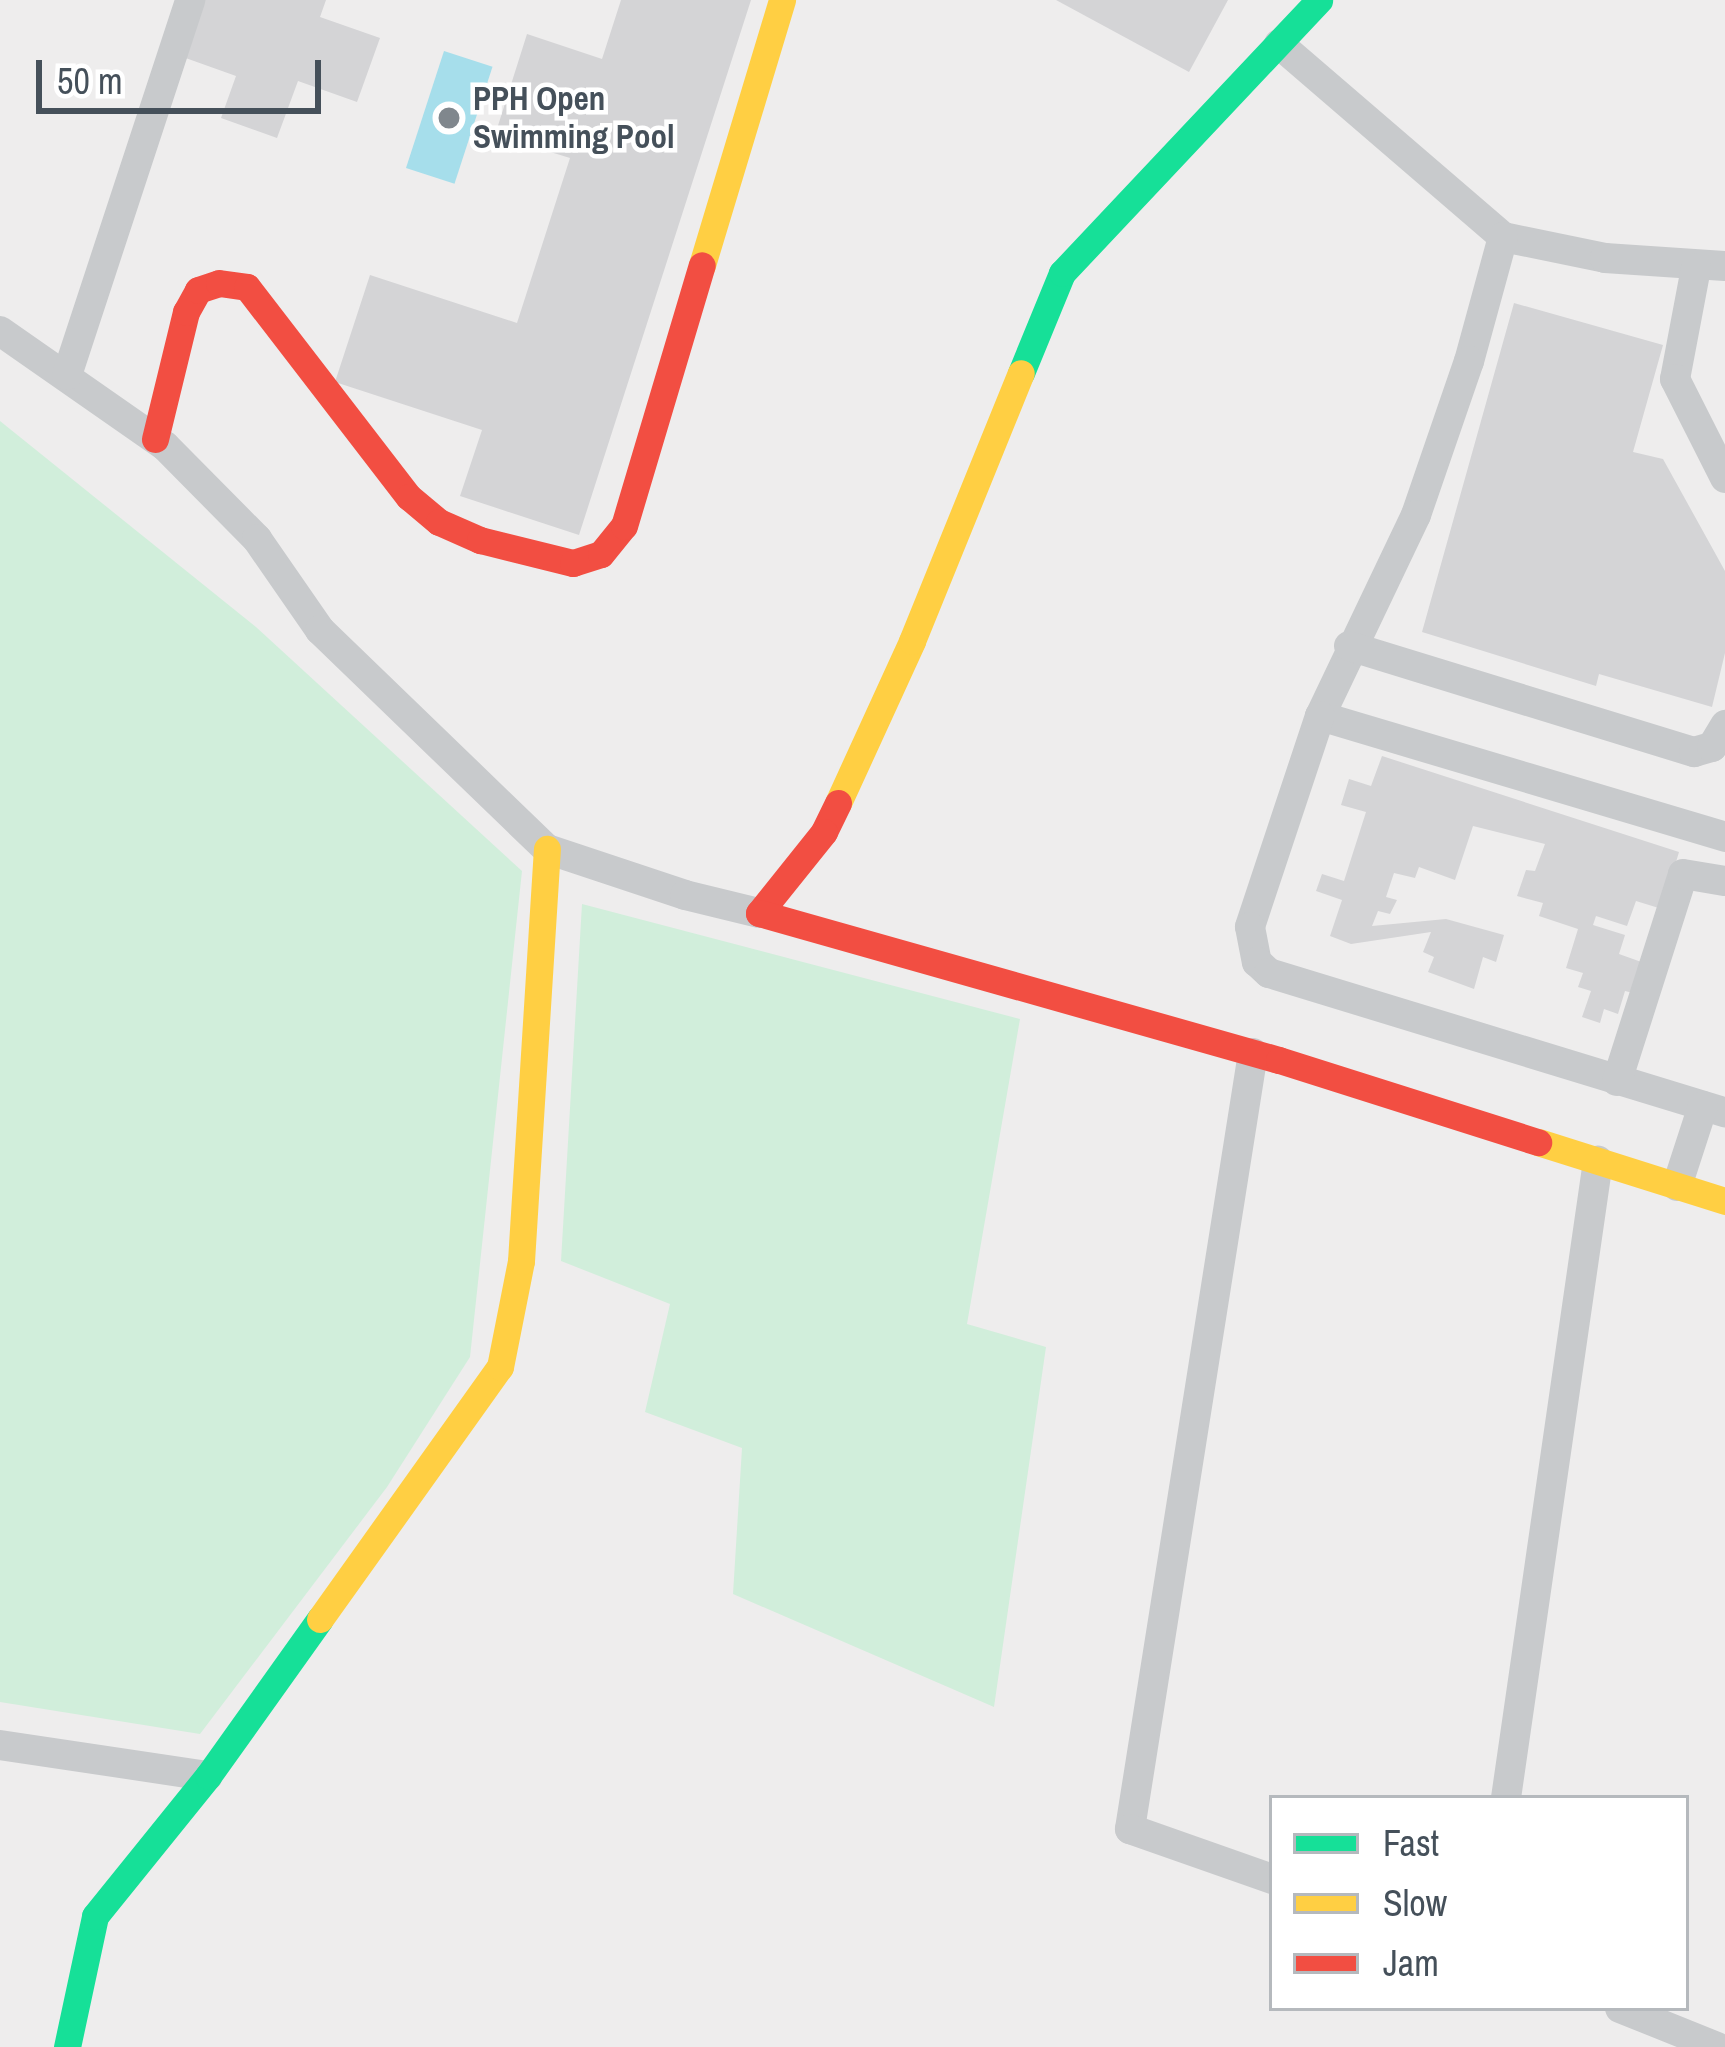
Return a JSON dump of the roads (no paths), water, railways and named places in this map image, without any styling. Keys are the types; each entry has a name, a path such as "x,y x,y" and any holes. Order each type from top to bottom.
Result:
{"street":[{"path":"67,375 190,0"},
{"path":"155,439 186,312 198,290 219,283 248,287 409,497 439,522 480,540 573,563 602,554 624,526 782,0"},
{"path":"759,913 824,832 912,641 1061,274 1319,0"},
{"path":"1280,44 1503,237 1605,258 1710,267 1675,379 1725,478"},
{"path":"1503,237 1469,361 1416,515 1349,646 1320,716 1250,927 1257,962 1269,973 1714,1109 1676,1186"},
{"path":"0,331 155,439 257,539 320,630 547,849 685,896 1252,1053 1725,1201"},
{"path":"1349,646 1694,752 1712,747 1725,725"},
{"path":"1320,716 1725,837"},
{"path":"67,2047 95,1916 208,1775 500,1367 520,1261 547,849"},
{"path":"1617,1081 1684,873 1725,881"},
{"path":"1252,1053 1130,1829 1269,1878"},
{"path":"1506,1795 1598,1161"},
{"path":"0,1745 208,1775"},
{"path":"1627,2011 1717,2047"}],"water":[{"name":"PPH Open Swimming Pool","path":"444,51 493,67 454,184 406,168"}],"place":[{"name":"PPH Open Swimming Pool","path":"449,118"}]}
